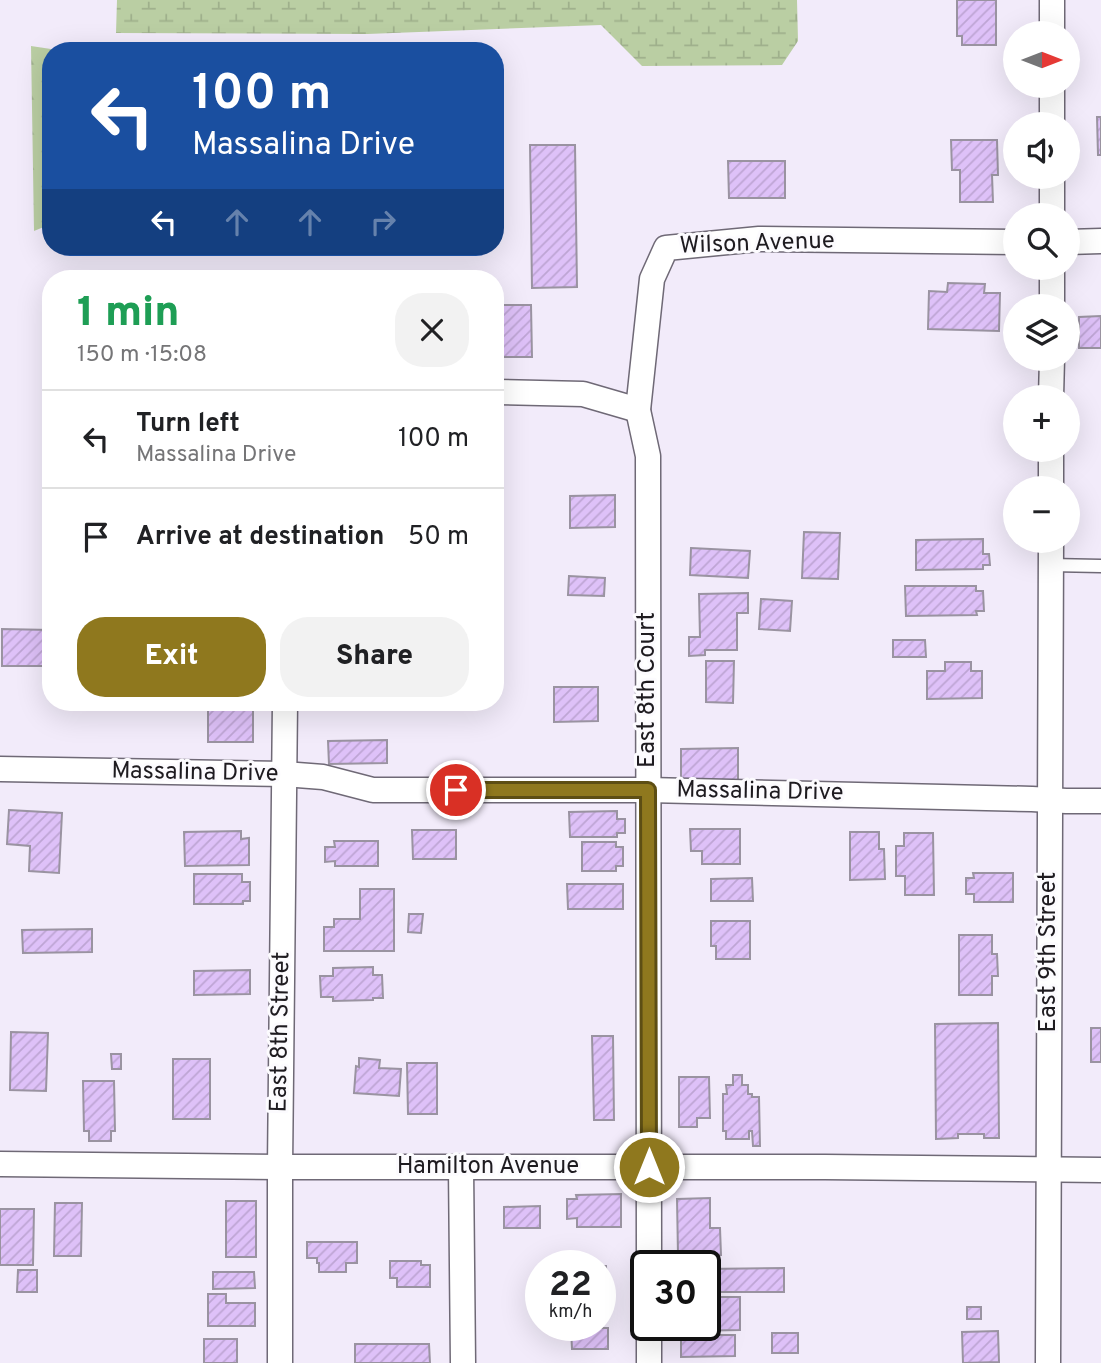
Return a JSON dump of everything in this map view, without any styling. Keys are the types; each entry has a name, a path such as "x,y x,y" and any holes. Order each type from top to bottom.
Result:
{"street":[{"path":"1052,0 1052,21"},
{"name":"Wilson Avenue","path":"638,410 652,279 666,247 759,239 1003,242"},
{"path":"1080,242 1101,241"},
{"path":"504,393 583,394 638,410"},
{"name":"East 8th Court","path":"638,410 648,456 649,1250"},
{"name":"East 9th Street","path":"1048,1363 1050,553"},
{"name":"East 8th Street","path":"280,1363 279,1167 285,711"},
{"name":"Massalina Drive","path":"0,769 323,776 373,790 648,790 1101,801"},
{"name":"Hamilton Avenue","path":"0,1164 1101,1170"},
{"path":"461,1167 463,1363"},
{"path":"649,1341 649,1363"}],"lane":[{"path":"1050,553 1101,566"}],"green space":[{"path":"117,0 797,0 798,41 782,65 642,66 601,25 367,34 116,33"},
{"path":"31,46 42,48 42,228 34,231"}],"building":[{"path":"957,0 996,0 996,45 962,45 962,36 957,36"},
{"path":"1097,117 1101,117 1101,155 1098,155"},
{"path":"951,140 997,140 998,175 992,175 993,202 960,202 960,170 952,170"},
{"path":"530,145 575,145 577,287 532,288"},
{"path":"728,161 785,161 785,198 729,198"},
{"path":"948,283 985,284 984,293 1000,293 999,331 928,329 929,291 947,292"},
{"path":"504,305 531,305 532,357 504,357"},
{"path":"1101,316 1101,348 1080,348 1080,317"},
{"path":"615,495 615,527 570,528 570,496"},
{"path":"804,532 840,533 838,579 802,578"},
{"path":"983,539 983,554 989,554 990,565 983,565 983,569 916,570 916,540"},
{"path":"691,548 750,551 748,578 690,575"},
{"path":"569,576 605,578 604,596 568,595"},
{"path":"905,586 976,586 976,591 983,591 984,611 976,611 977,615 906,616"},
{"path":"748,593 748,613 737,613 737,650 705,650 705,655 689,656 689,637 700,637 699,594"},
{"path":"761,599 792,601 790,631 759,629"},
{"path":"2,629 42,630 42,666 2,666"},
{"path":"893,640 925,640 926,657 893,657"},
{"path":"706,661 734,661 733,703 706,702"},
{"path":"945,662 971,662 971,671 982,671 982,698 927,699 927,671 945,671"},
{"path":"554,687 598,687 598,721 554,722"},
{"path":"208,711 253,711 253,742 208,742"},
{"path":"387,740 387,763 329,764 328,741"},
{"path":"738,748 738,781 681,781 681,749"},
{"path":"9,810 62,813 59,873 29,871 30,846 7,844"},
{"path":"617,811 617,819 625,819 625,833 617,833 617,837 570,837 569,812"},
{"path":"690,829 740,829 740,864 702,864 702,851 691,851"},
{"path":"412,830 456,830 456,859 413,859"},
{"path":"241,831 241,839 249,838 249,865 185,866 184,832"},
{"path":"850,832 879,832 879,849 884,849 885,879 850,880"},
{"path":"904,833 933,833 934,895 905,895 905,876 896,876 896,846 904,846"},
{"path":"334,841 378,841 378,866 335,866 335,861 325,862 325,847 335,847"},
{"path":"582,842 616,842 616,847 623,847 623,866 616,866 616,871 582,871"},
{"path":"973,873 1013,873 1013,902 974,902 974,894 966,894 966,878 974,878"},
{"path":"194,874 242,874 242,882 250,882 250,901 243,901 243,904 194,904"},
{"path":"752,878 753,901 711,901 711,879"},
{"path":"567,884 623,884 623,909 568,909"},
{"path":"360,889 394,889 394,951 324,951 324,927 334,927 334,919 360,919"},
{"path":"409,914 423,914 421,933 408,932"},
{"path":"711,921 750,921 750,959 716,959 716,946 711,946"},
{"path":"92,929 92,952 23,953 22,930"},
{"path":"959,935 992,935 992,954 997,954 998,976 992,976 992,995 959,995"},
{"path":"373,967 373,975 382,975 383,998 333,1001 333,997 321,997 320,976 333,976 333,968"},
{"path":"250,970 250,994 194,995 194,971"},
{"path":"998,1023 999,1138 984,1138 984,1134 958,1134 958,1138 936,1139 935,1024"},
{"path":"1091,1028 1101,1028 1101,1062 1091,1062"},
{"path":"11,1032 48,1033 46,1091 10,1090"},
{"path":"592,1036 613,1036 614,1120 594,1120"},
{"path":"111,1054 121,1054 121,1069 112,1069"},
{"path":"359,1058 380,1060 379,1068 401,1069 399,1096 354,1093"},
{"path":"173,1059 210,1059 210,1119 173,1119"},
{"path":"407,1063 437,1063 437,1114 408,1114"},
{"path":"733,1075 742,1075 742,1085 748,1085 748,1094 759,1097 760,1146 753,1146 752,1131 749,1131 749,1139 726,1139 726,1131 723,1131 723,1094 727,1094 726,1085 733,1085"},
{"path":"679,1077 709,1077 710,1118 697,1118 697,1127 679,1127"},
{"path":"83,1081 114,1081 115,1131 111,1131 111,1141 89,1141 89,1131 84,1131"},
{"path":"621,1194 621,1227 577,1227 577,1218 567,1219 567,1199 577,1199 576,1195"},
{"path":"710,1198 710,1228 720,1228 721,1250 678,1250 677,1199"},
{"path":"226,1201 256,1201 256,1257 226,1257"},
{"path":"55,1203 82,1203 81,1256 54,1256"},
{"path":"540,1206 540,1228 504,1228 504,1207"},
{"path":"0,1209 34,1209 33,1265 0,1265"},
{"path":"307,1242 357,1242 357,1263 346,1263 346,1272 319,1272 317,1258 307,1258"},
{"path":"390,1261 421,1261 421,1265 430,1265 430,1287 397,1287 397,1278 390,1278"},
{"path":"784,1268 784,1292 721,1292 721,1269"},
{"path":"18,1270 37,1270 37,1292 17,1292"},
{"path":"213,1272 254,1272 255,1288 213,1289"},
{"path":"208,1294 226,1294 226,1303 255,1303 255,1326 208,1326"},
{"path":"721,1297 740,1297 740,1330 721,1330"},
{"path":"967,1307 981,1307 981,1319 967,1319"},
{"path":"998,1331 999,1362 963,1363 962,1332"},
{"path":"772,1333 798,1333 798,1353 772,1353"},
{"path":"721,1335 735,1335 735,1356 681,1357 681,1341 721,1341"},
{"path":"204,1339 237,1339 237,1363 204,1363"},
{"path":"572,1341 608,1341 608,1349 572,1349"},
{"path":"355,1344 429,1344 430,1363 355,1363"}],"route":[{"path":"456,790 648,790 649,1167"}]}
